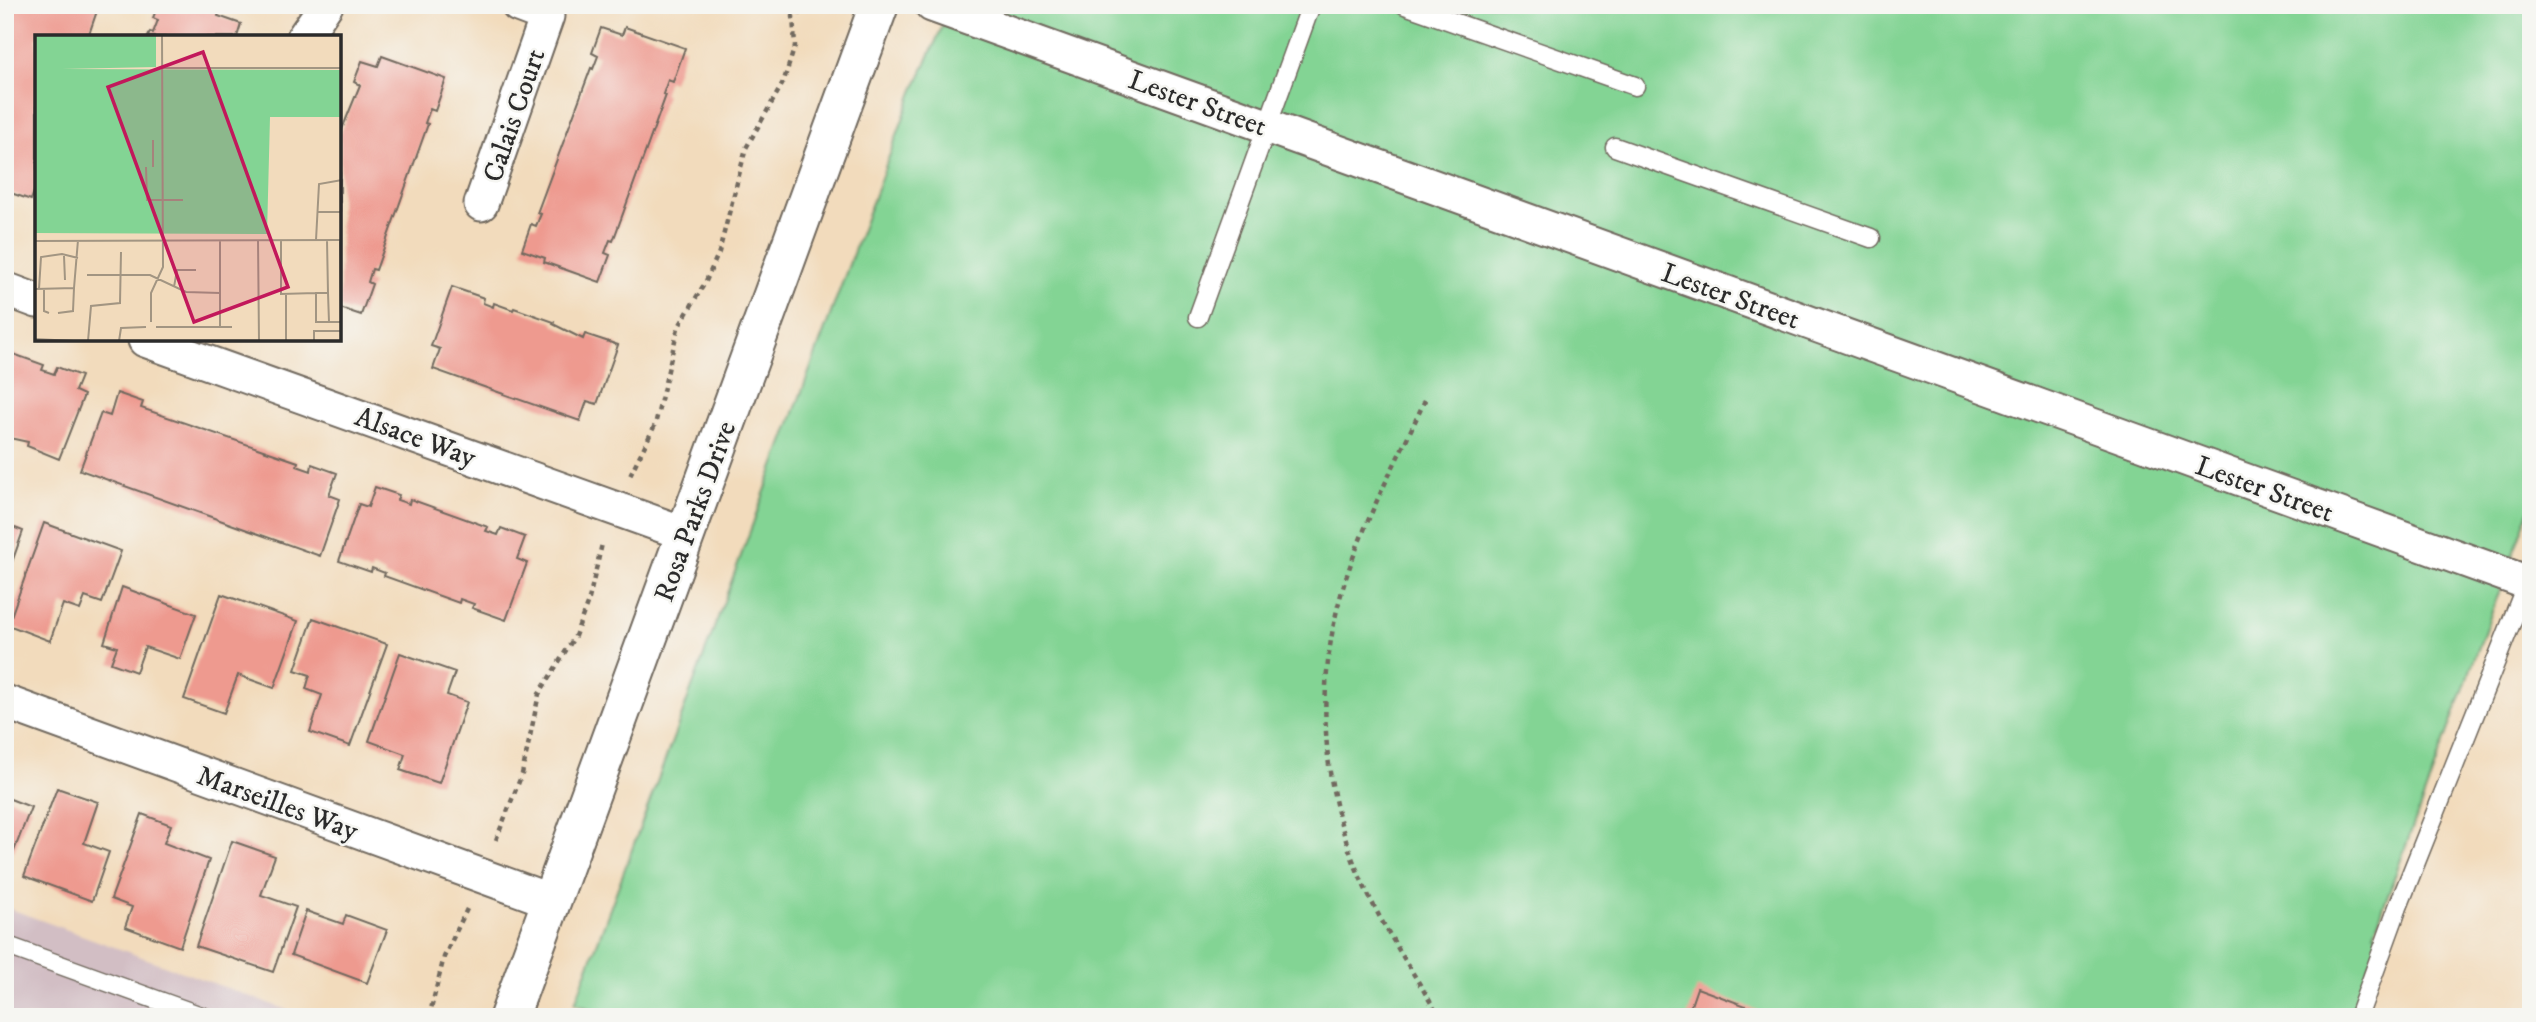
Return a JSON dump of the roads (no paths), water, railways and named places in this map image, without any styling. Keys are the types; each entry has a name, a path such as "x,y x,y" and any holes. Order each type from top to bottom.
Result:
{"street":[{"path":"305,35 326,5"},
{"name":"Calais Court","path":"481,204 547,16 518,5"},
{"name":"Rosa Parks Drive","path":"509,1017 880,5"},
{"name":"Lester Street","path":"932,5 2529,583"},
{"path":"5,289 35,299"},
{"name":"Alsace Way","path":"152,341 184,346 686,534"},
{"name":"Marseilles Way","path":"5,702 551,901"}],"lane":[{"path":"1198,317 1311,5"},
{"path":"1405,5 1635,86"},
{"path":"1615,147 1871,238"},
{"path":"2358,1017 2398,907 2529,583"},
{"path":"5,945 204,1017"}]}
